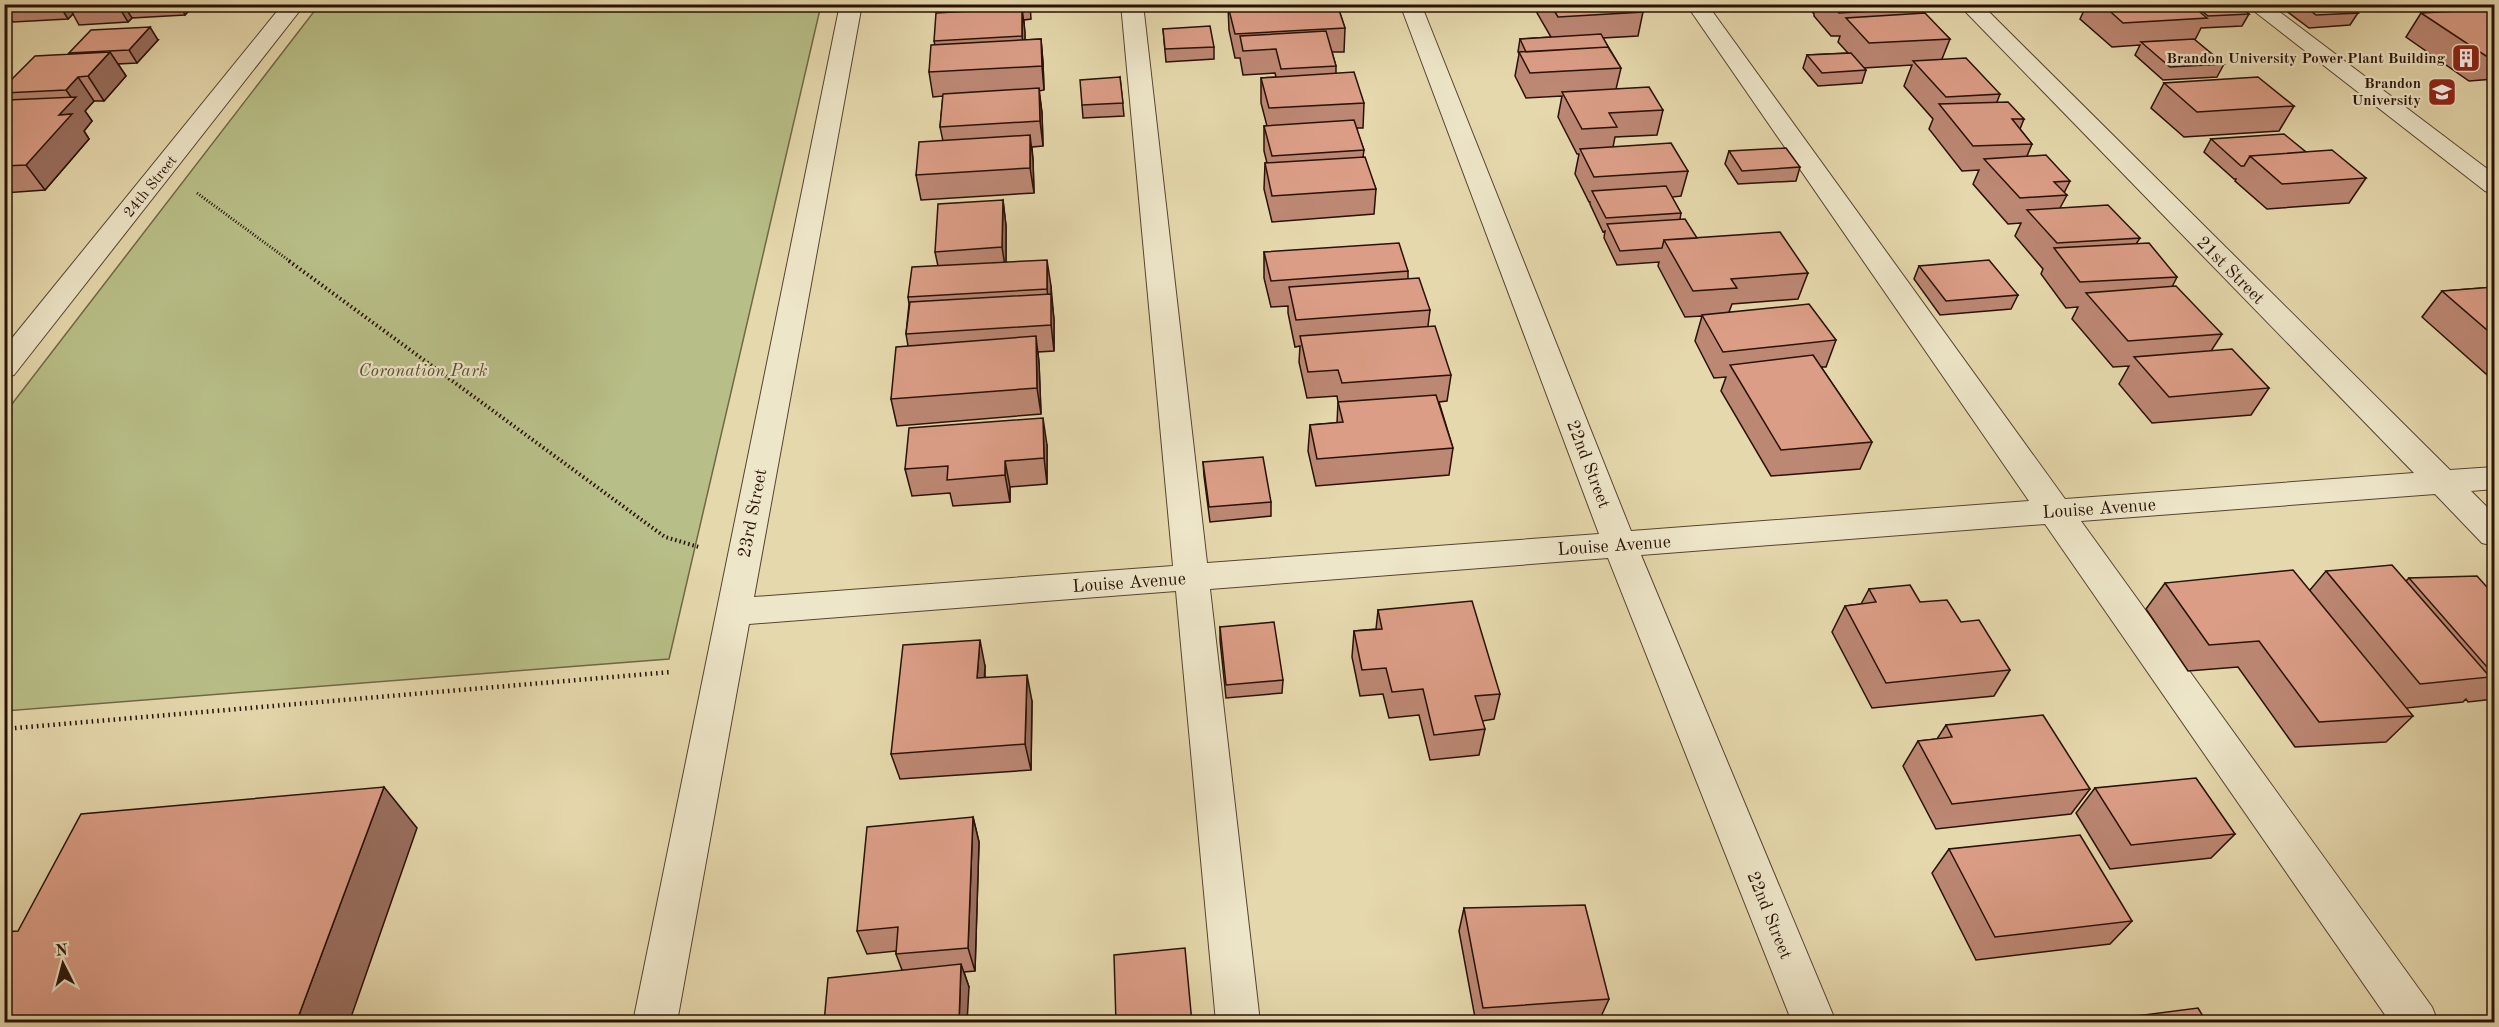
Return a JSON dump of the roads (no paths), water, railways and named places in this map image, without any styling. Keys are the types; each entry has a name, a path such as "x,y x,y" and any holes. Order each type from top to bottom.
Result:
{"street":[{"name":"24th Street","path":"4,368 295,4"},
{"name":"23rd Street","path":"655,1023 851,4"},
{"path":"1132,4 1238,1023"},
{"name":"22nd Street","path":"1410,4 1620,545 1814,1023"},
{"path":"1696,4 2416,1023"},
{"name":"21st Street","path":"1968,4 2494,534"},
{"path":"2255,4 2494,186"},
{"name":"Louise Avenue","path":"734,612 2494,478"}],"place":[{"name":"Brandon University Power Plant Building","path":"2466,58"},
{"name":"Brandon University","path":"2442,92"}],"park label":[{"name":"Coronation Park","path":"423,370"}]}
